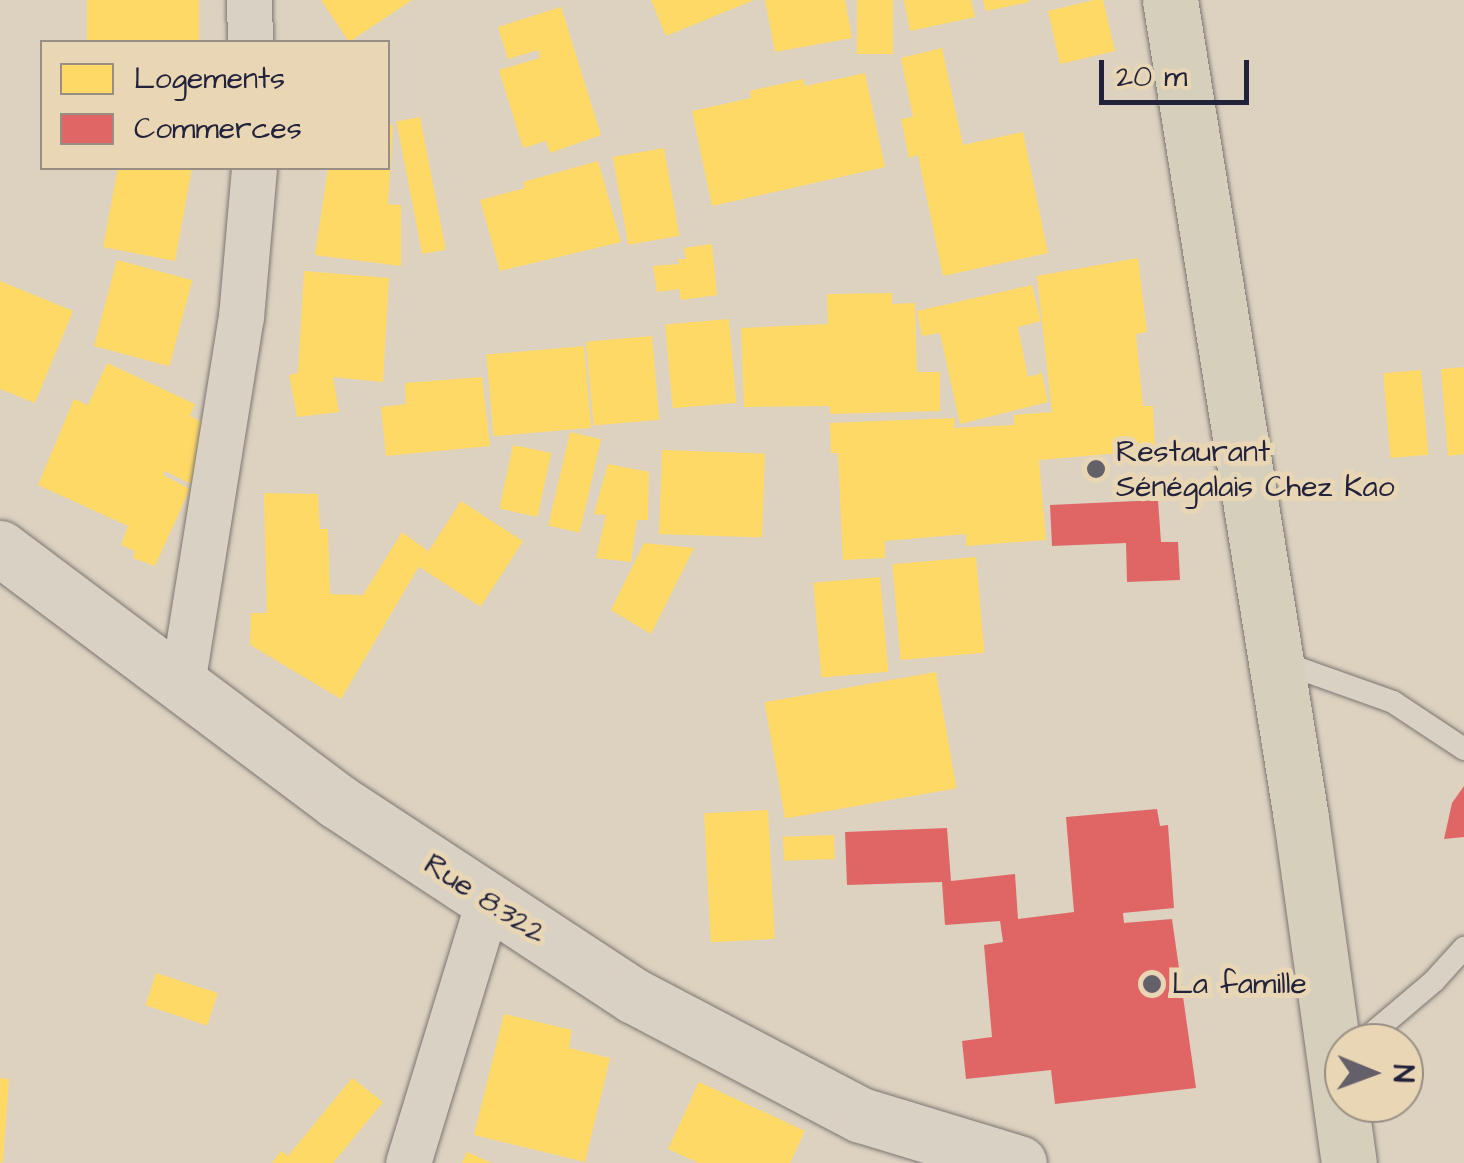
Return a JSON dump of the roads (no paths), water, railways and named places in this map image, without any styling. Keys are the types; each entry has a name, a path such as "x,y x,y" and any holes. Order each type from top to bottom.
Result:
{"highway":[{"path":"1170,0 1275,660 1341,1023"},
{"path":"1348,1123 1349,1163"}],"main road":[{"name":"Rue 8.322","path":"0,548 336,801 634,996 861,1114 1019,1163"}],"street":[{"path":"249,0 250,40"},
{"path":"182,684 241,318 254,170"},
{"path":"408,1163 488,901"}],"lane":[{"path":"1275,660 1393,702 1464,748"},
{"path":"1385,1023 1434,981 1464,948"}],"place":[{"name":"Restaurant Sénégalais Chez Kao","path":"1096,469"},
{"name":"La famille","path":"1152,984"}]}
